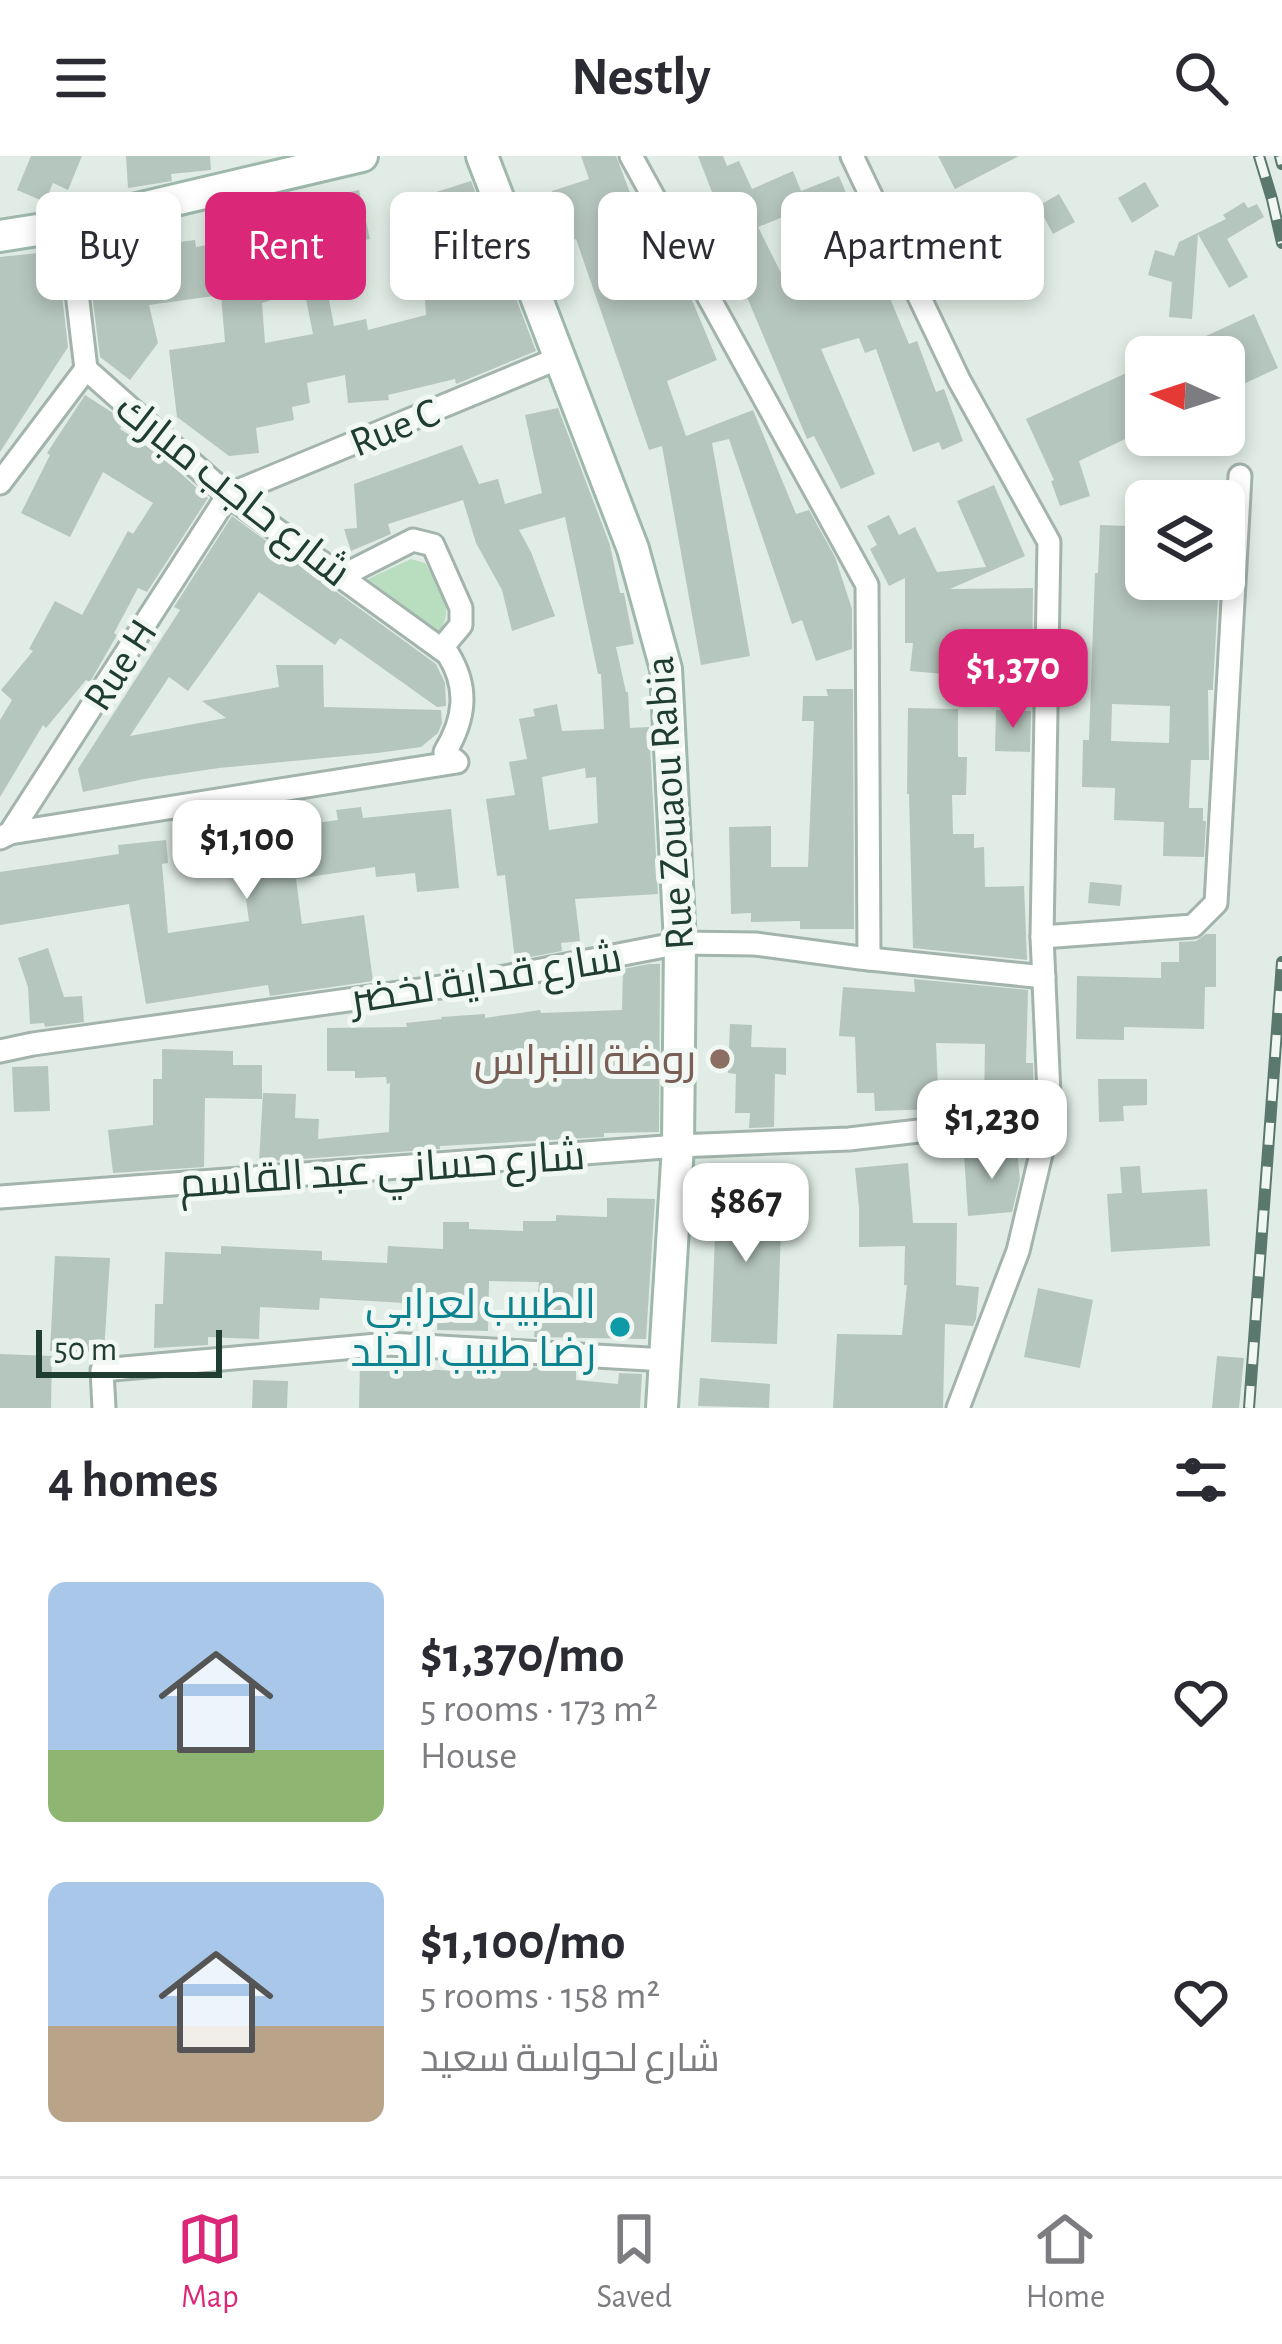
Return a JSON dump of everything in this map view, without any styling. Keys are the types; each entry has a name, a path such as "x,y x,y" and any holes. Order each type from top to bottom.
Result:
{"main road":[{"path":"181,199 362,156"},
{"name":"Rue Zouaou Rabia","path":"482,156 633,548 666,669 680,944 678,1146 662,1408"},
{"path":"0,236 36,230"}],"street":[{"path":"631,156 867,585 868,959"},
{"path":"852,156 959,380 1049,542 1042,937 1050,1116 1018,1251 958,1408"},
{"name":"شارع حاجب مبارك","path":"78,300 86,369 228,495 441,649"},
{"name":"Rue C","path":"228,495 559,358"},
{"path":"0,483 86,369"},
{"path":"1042,937 1193,926 1216,903 1240,476"},
{"name":"Rue H","path":"5,836 228,495"},
{"path":"5,836 457,762 445,752 460,716 463,683 441,649 461,625 461,608 433,545 413,540 342,576"},
{"name":"شارع قداية لخضر","path":"0,1051 484,981 680,944 755,944 1044,977"},
{"name":"شارع حساني عبد القاسم","path":"0,1197 678,1146 849,1139 1050,1116"},
{"path":"104,1408 102,1370 388,1344 666,1360"}],"green space":[{"path":"411,559 425,563 444,597 446,614 439,632 368,579"}],"building":[{"path":"31,156 82,156 68,190 53,183 49,192 36,192 36,198 17,190"},
{"path":"126,156 210,156 211,170 171,174 172,181 128,188"},
{"path":"581,156 616,156 630,192 598,192 598,300 692,300 717,360 667,381 686,436 753,410 796,514 809,510 835,557 852,609 852,649 816,661 802,620 792,624 729,439 712,443 750,656 701,665 662,446 649,450 574,240 574,192 552,191 589,179"},
{"path":"698,156 723,156 727,166 739,161 752,189 793,171 801,191 839,176 846,192 781,192 781,218 758,227 781,273 781,300 891,300 909,344 917,341 936,392 944,389 963,441 942,450 939,442 913,452 876,349 865,353 859,338 821,349 875,474 841,489 814,436 807,439 748,300 757,300 757,192 712,192"},
{"path":"938,156 1019,156 955,189"},
{"path":"471,181 475,192 436,192"},
{"path":"1145,182 1159,206 1132,223 1118,198"},
{"path":"1059,194 1075,222 1053,234 1044,217 1044,203"},
{"path":"1244,202 1248,208 1257,204 1264,217 1227,239 1248,277 1229,288 1198,234 1192,319 1169,317 1172,282 1148,275 1155,250 1174,256 1179,242 1226,219 1223,215"},
{"path":"195,240 196,247 205,245 205,297 149,305 158,343 130,380 100,357 93,300 181,300 181,242"},
{"path":"36,253 36,300 63,300 68,347 0,452 0,257"},
{"path":"221,300 271,300 262,303 265,343 313,334 306,300 329,300 334,326 366,319 368,330 426,315 425,300 516,300 536,351 456,384 455,379 388,395 389,400 348,403 345,375 307,383 310,403 292,407 294,420 256,428 259,453 229,456 177,417 169,350 225,342"},
{"path":"1254,314 1278,368 1245,383 1245,336 1206,336"},
{"path":"1125,374 1125,439 1079,461 1090,496 1060,506 1054,480 1026,419"},
{"path":"85,395 113,413 124,423 120,429 158,453 208,498 147,592 138,588 90,682 86,680 46,728 43,725 0,797 0,720 12,700 1,690 33,651 29,649 55,601 82,615 128,531 133,534 153,503 103,472 70,537 21,513 47,453"},
{"path":"558,408 610,545 620,593 624,593 634,644 616,647 628,692 630,728 649,727 658,894 575,899 580,941 561,943 562,951 515,960 505,875 497,876 486,799 515,795 509,762 527,759 519,719 535,716 533,709 557,704 562,731 604,729 601,674 565,517 519,530 555,616 512,631 502,590 476,543 463,500 388,524 391,534 351,551 344,529 357,528 354,484 462,445 479,484 498,479 505,504 542,493 525,415","holes":["585,768 586,778 596,777 598,823 549,830 542,777"]},
{"path":"994,485 1025,556 950,589 1033,588 1032,682 910,671 913,643 905,643 905,578 889,586 870,549 877,545 867,526 889,515 899,535 915,527 937,572 986,567 957,501"},
{"path":"232,516 436,664 445,683 446,706 437,707 340,638 335,645 259,592 188,691 169,677 130,736 226,718 202,701 279,687 276,665 323,665 324,707 441,710 438,733 421,747 219,768 83,792 78,769 180,610 174,607"},
{"path":"1100,525 1125,526 1125,600 1218,600 1213,690 1208,690 1209,760 1191,760 1189,808 1203,808 1204,857 1163,856 1164,822 1114,820 1115,788 1082,787 1083,740 1089,740","holes":["1112,704 1170,706 1169,743 1111,741"]},
{"path":"826,689 853,689 854,929 800,929 800,921 751,922 751,913 731,914 729,827 771,826 771,867 808,867 814,721 802,721 803,696 828,696"},
{"path":"908,708 958,709 958,757 967,757 966,795 952,795 953,834 974,834 974,848 984,847 985,887 1024,886 1027,960 913,948"},
{"path":"996,710 1031,711 1030,752 995,751"},
{"path":"361,807 363,818 451,809 459,888 417,892 415,873 376,877 375,867 296,879 302,924 364,915 373,981 270,996 268,985 146,1004 129,904 0,925 0,872 119,854 118,845 166,840 168,863 162,864 168,933 249,921 241,864 228,864 229,826 296,826 338,820 336,810"},
{"path":"1090,882 1122,885 1120,906 1088,903"},
{"path":"1216,934 1216,987 1205,987 1204,1029 1124,1027 1124,1040 1076,1039 1077,976 1161,978 1161,962 1179,962 1179,942 1196,941"},
{"path":"48,948 64,997 82,996 84,1022 30,1024 28,987 18,958"},
{"path":"660,964 659,1132 259,1162 263,1093 296,1094 295,1118 319,1119 318,1139 389,1132 390,1083 386,1077 355,1078 355,1071 327,1071 327,1028 407,1027 406,1023 441,1017 485,1014 485,1018 540,1010 622,1010 623,969"},
{"path":"914,979 1028,990 1026,1063 1033,1063 1034,1103 984,1106 985,1044 936,1043 939,1109 875,1111 874,1093 857,1093 855,1037 839,1036 843,987 915,992"},
{"path":"730,1024 752,1025 751,1047 786,1048 786,1075 775,1074 774,1127 749,1128 750,1113 735,1113 736,1074 728,1073"},
{"path":"162,1049 233,1051 233,1065 262,1065 262,1099 205,1098 204,1167 113,1173 108,1130 153,1125 153,1079 162,1079"},
{"path":"48,1066 50,1111 14,1112 12,1067"},
{"path":"1098,1079 1147,1079 1147,1105 1123,1106 1124,1121 1099,1122"},
{"path":"1017,1150 1020,1179 1012,1212 968,1216 964,1154"},
{"path":"908,1163 913,1223 957,1223 956,1285 979,1287 976,1319 973,1326 945,1324 943,1408 833,1408 837,1334 902,1335 907,1285 905,1246 859,1247 855,1168"},
{"path":"1140,1166 1142,1193 1207,1189 1210,1246 1111,1252 1107,1194 1122,1193 1120,1167"},
{"path":"717,1181 773,1183 772,1228 781,1229 777,1344 711,1342"},
{"path":"607,1198 655,1199 646,1339 534,1337 539,1282 489,1281 488,1331 437,1330 438,1305 320,1298 319,1310 260,1307 259,1339 208,1337 208,1345 154,1348 155,1304 163,1304 165,1252 221,1254 221,1246 322,1251 322,1260 387,1263 388,1246 443,1249 443,1222 469,1222 469,1229 523,1231 523,1221 556,1221 556,1215 607,1217"},
{"path":"55,1256 110,1258 104,1352 50,1351"},
{"path":"1038,1288 1093,1300 1080,1368 1024,1357"},
{"path":"0,1354 52,1356 51,1408 0,1408"},
{"path":"1217,1356 1244,1358 1239,1408 1212,1408"},
{"path":"360,1365 455,1371 576,1370 576,1380 618,1384 619,1373 642,1374 640,1408 359,1408"},
{"path":"700,1378 770,1384 769,1408 698,1406"},
{"path":"253,1380 288,1381 287,1408 252,1408"}],"railway":[{"path":"1259,156 1282,243"},
{"path":"1280,156 1282,164"},
{"path":"1249,1408 1282,962"}],"place":[{"name":"روضة النبراس","path":"720,1059"},
{"name":"الطبيب لعرابي رضا طبيب الجلد","path":"620,1327"}]}
